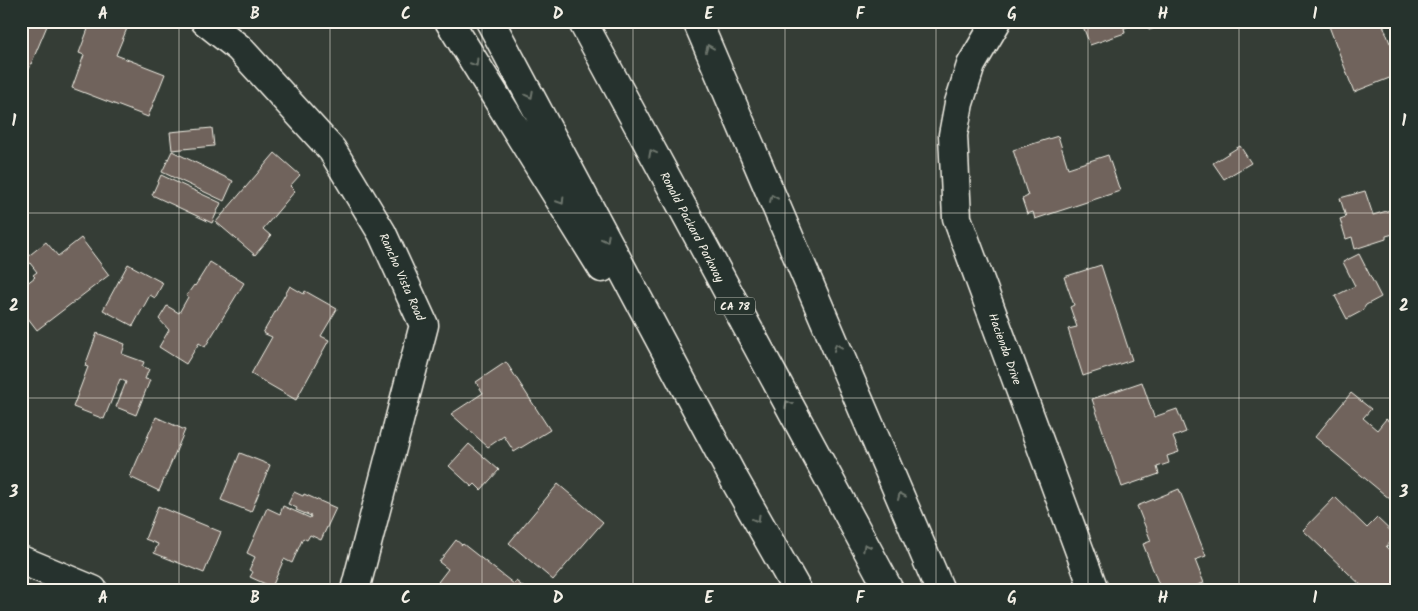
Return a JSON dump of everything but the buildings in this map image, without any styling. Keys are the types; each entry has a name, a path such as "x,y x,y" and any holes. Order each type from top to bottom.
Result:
{"main road":[{"name":"Rancho Vista Road","path":"205,21 239,48 332,150 382,232 424,325 355,590"},
{"path":"449,21 733,477"},
{"path":"490,21 733,477 797,590"},
{"name":"Ronald Packard Parkway","path":"582,21 889,590"},
{"path":"697,21 940,590"},
{"name":"Hacienda Drive","path":"997,21 972,65 959,103 953,135 957,218 1094,590"},
{"path":"21,560 93,590"}]}
